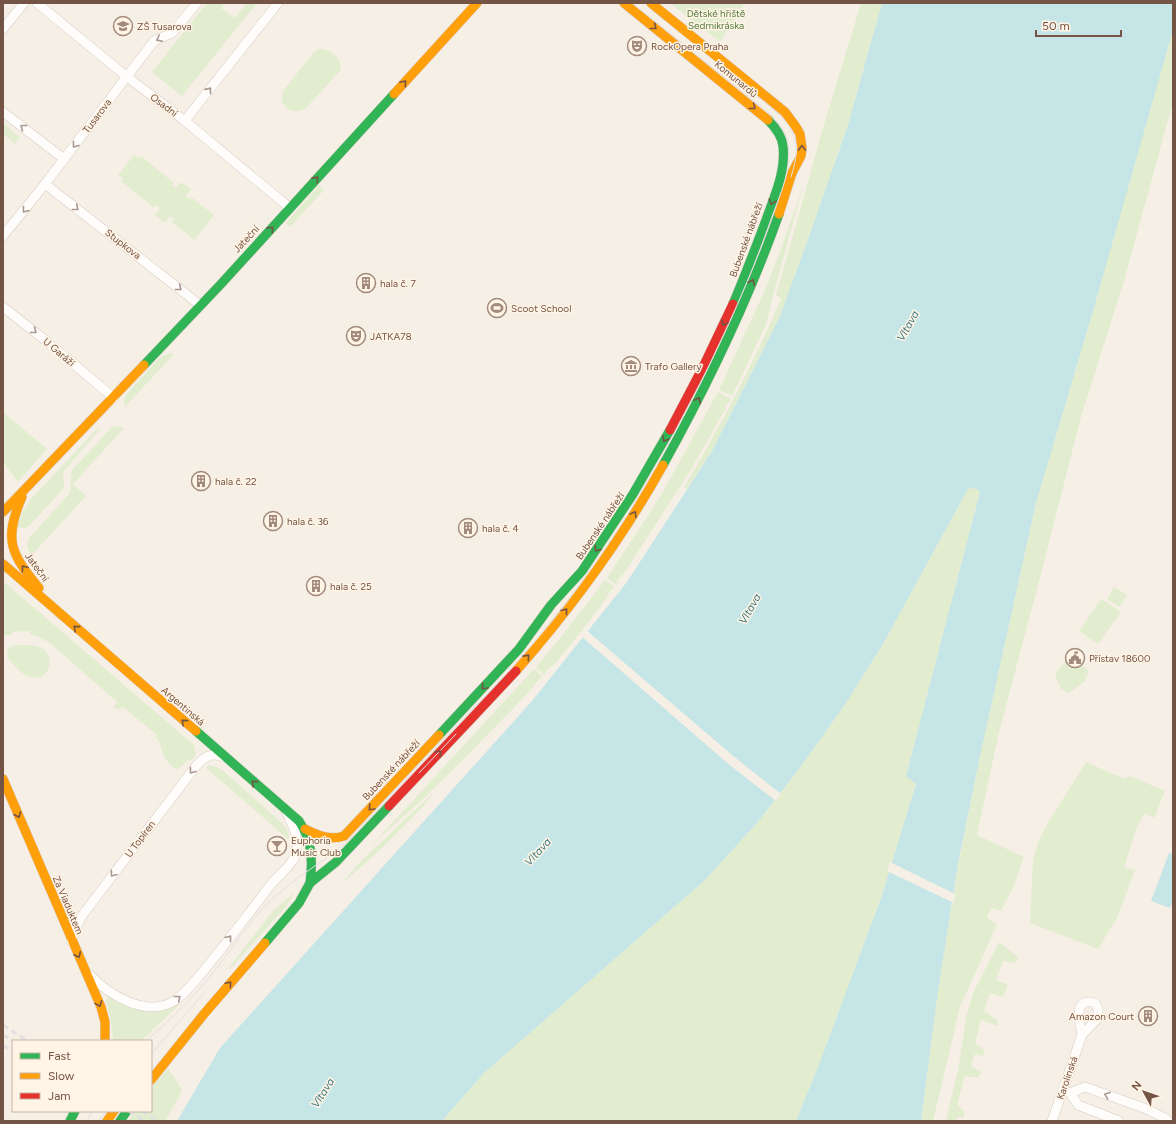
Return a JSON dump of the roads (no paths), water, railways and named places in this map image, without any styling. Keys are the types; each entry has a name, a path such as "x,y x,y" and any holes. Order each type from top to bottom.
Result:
{"street":[{"path":"3,29 24,3"},
{"name":"Osadní","path":"36,3 126,76 185,121 290,208"},
{"name":"Tusarova","path":"3,236 45,184 154,41 172,33 197,3"},
{"path":"185,121 278,3"},
{"name":"Jateční","path":"3,512 114,398 200,305 218,288 477,3"},
{"name":"Komunardů","path":"624,3 763,115 777,128"},
{"name":"Komunardů","path":"651,3 785,112 793,121"},
{"path":"3,112 64,159"},
{"name":"Bubenské nábřeží","path":"310,883 336,862 497,691 554,626 627,525 683,429 728,339 768,241 792,173 799,163 802,143 798,129 793,121"},
{"name":"Bubenské nábřeží","path":"305,829 317,835 337,839 344,836 352,828 528,639 553,602 580,574 626,507 683,406 749,268 783,165 783,144 777,128"},
{"name":"Stupkova","path":"45,184 200,305"},
{"name":"U Garáží","path":"3,307 114,398"},
{"name":"Jateční","path":"28,486 18,504 15,513 12,532 13,546 16,557 56,610"},
{"name":"Argentinská","path":"3,564 284,808 305,829 310,840 311,848 312,868 310,883"},
{"name":"U Topíren","path":"71,941 81,917 196,766 204,757 209,755 214,754 224,757"},
{"name":"Za Viaduktem","path":"3,779 100,1007 105,1022 105,1040"},
{"path":"85,970 103,987 118,997 131,1003 157,1006 164,1005 178,998 200,975 274,881 292,861 297,848 297,841 294,828 284,808"},
{"path":"152,1079 204,1014 286,918 305,894 310,883"},
{"path":"152,1066 204,1014"},
{"name":"Karolinská","path":"1052,1121 1067,1091 1082,1035"},
{"path":"1119,1121 1078,1105 1067,1091 1085,1087 1144,1108 1165,1118 1168,1121"},
{"path":"70,1121 74,1112"},
{"path":"107,1121 113,1112"},
{"path":"120,1121 126,1112"}],"water":[{"name":"Vltava","path":"882,3 1173,3 1173,29 1167,51 1091,318 1036,503 980,756 958,864 938,991 921,1121 796,1121 820,1062 881,898 916,784 906,776 980,492 976,488 968,489 883,644 844,706 799,769 757,823 704,881 484,1073 442,1121 177,1121 220,1048 532,701 627,582 712,451 780,316 848,125"},
{"path":"1169,853 1173,854 1173,900 1170,908 1151,901"}],"tram line":[{"path":"147,1040 177,1012 214,972 250,923 266,905 287,886 333,853 354,835 515,664 558,614 599,558 655,469 704,376 721,340 754,266 782,191 789,162 789,147 786,135 780,125 768,112 632,3"},
{"path":"758,97 779,114 792,131 796,150 795,163 791,177"},
{"path":"419,773 456,734"},
{"path":"152,1053 204,993"},
{"path":"87,1121 92,1112"},
{"path":"99,1121 105,1112"}],"railway":[{"path":"3,1025 26,1040"},
{"path":"3,1035 12,1040"},
{"path":"3,1046 12,1050"},
{"path":"131,1112 145,1121"},
{"path":"144,1112 158,1121"}],"place":[{"name":"ZŠ Tusarova","path":"123,26"},
{"name":"RockOpera Praha","path":"637,46"},
{"name":"hala č. 7","path":"366,283"},
{"name":"Scoot School","path":"497,308"},
{"name":"JATKA78","path":"356,336"},
{"name":"Trafo Gallery","path":"631,366"},
{"name":"hala č. 22","path":"201,481"},
{"name":"hala č. 36","path":"273,521"},
{"name":"hala č. 4","path":"468,528"},
{"name":"hala č. 25","path":"316,586"},
{"name":"Přístav 18600","path":"1075,658"},
{"name":"Euphoria Music Club","path":"277,846"},
{"name":"Amazon Court","path":"1148,1016"}],"park label":[{"name":"Dětské hřiště Sedmikráska","path":"716,18"}]}
